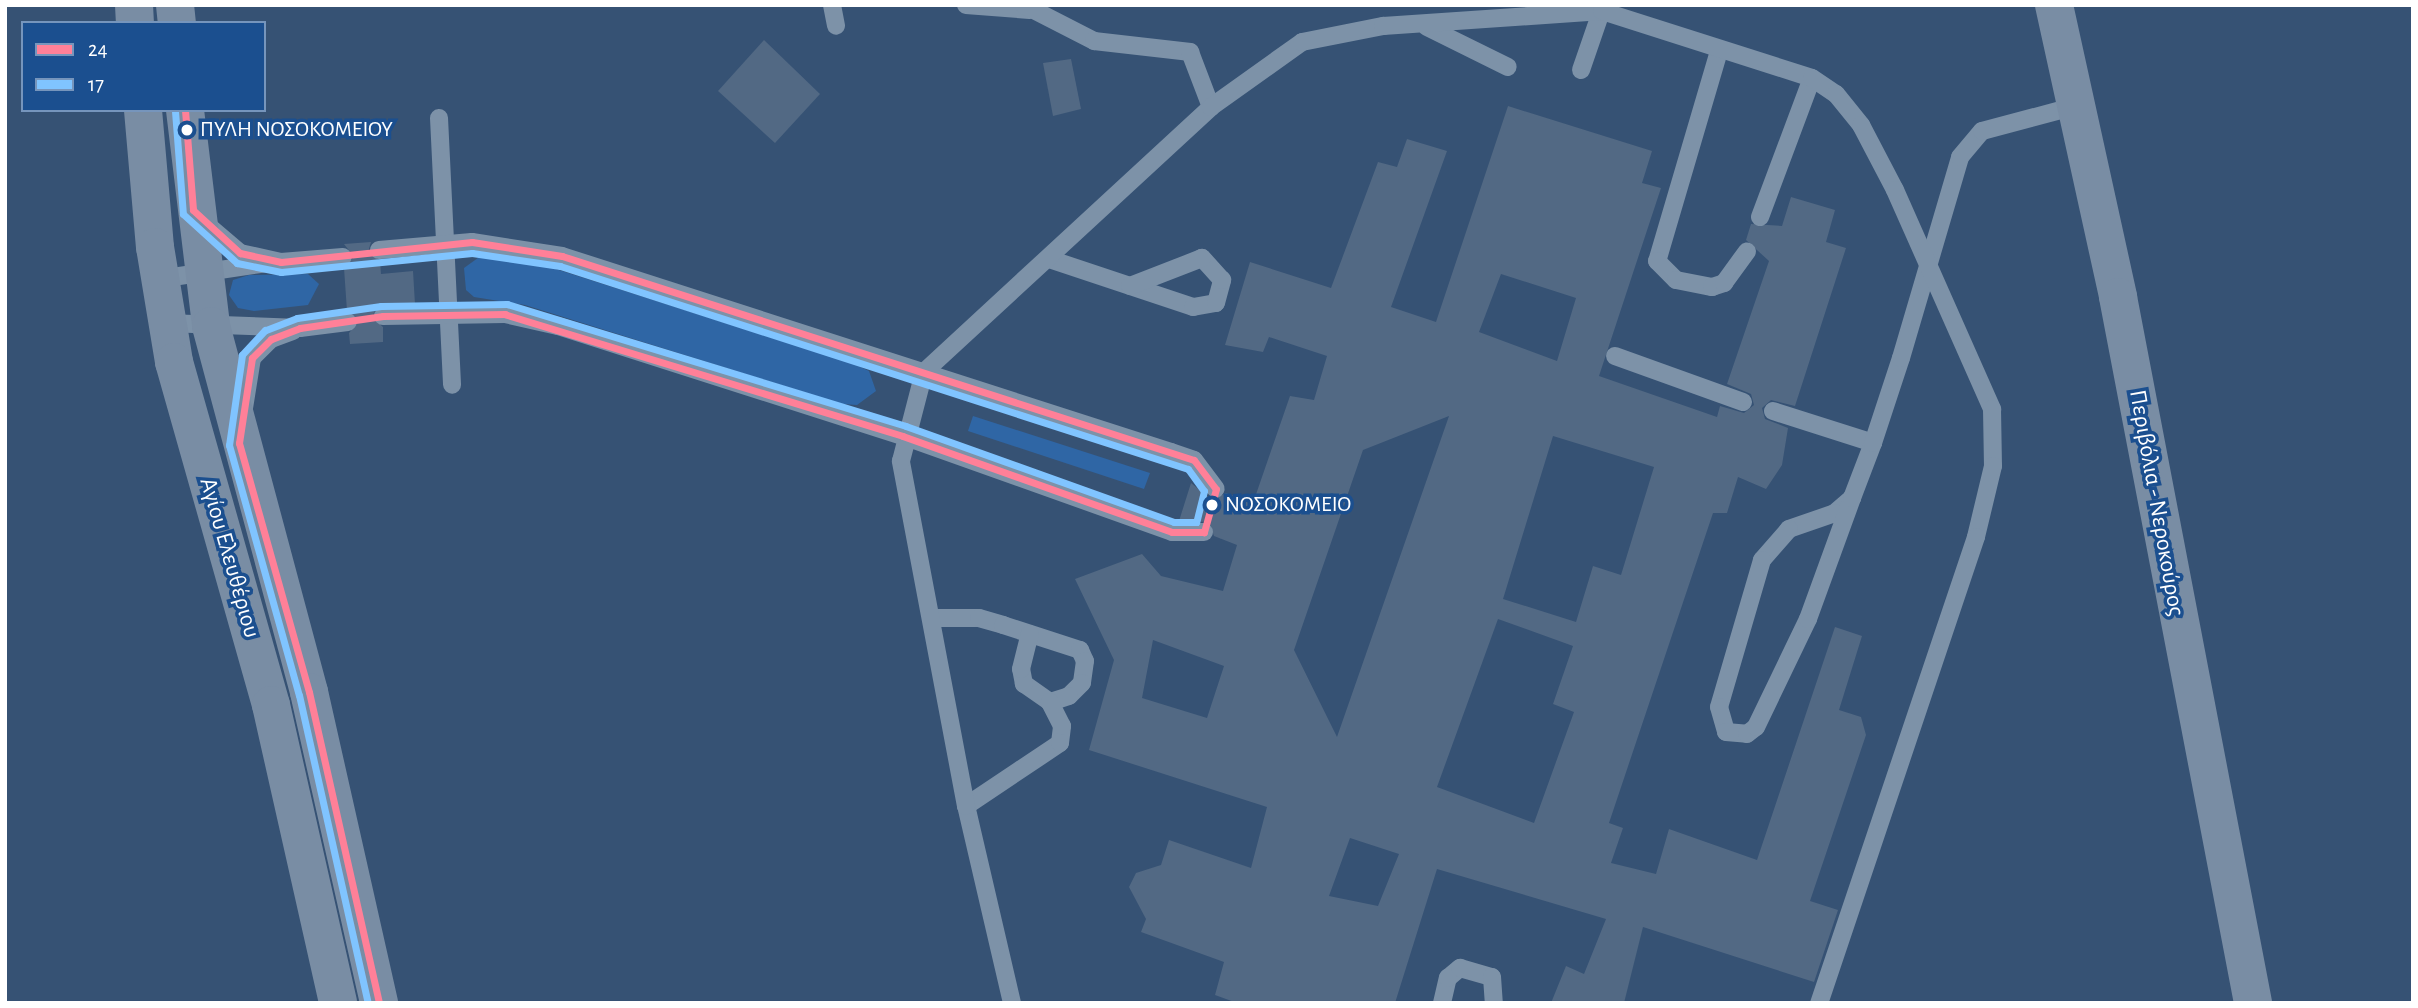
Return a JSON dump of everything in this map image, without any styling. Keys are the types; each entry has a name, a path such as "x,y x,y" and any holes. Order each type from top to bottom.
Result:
{"main road":[{"name":"Περιβόλια - Νεροκούρος","path":"2054,5 2253,1003"},
{"name":"Αγίου Ελευθέριου","path":"143,112 159,279 166,323 271,705 338,1003"},
{"name":"Αγίου Ελευθέριου","path":"185,112 193,210 211,326 239,443 309,692 380,1003"}],"lane":[{"path":"832,5 836,26"},
{"path":"966,5 1027,8 1094,41 1190,52 1211,107"},
{"path":"1580,70 1601,12"},
{"path":"1012,1003 966,806 933,618 901,461 903,436 925,372 1211,107 1302,42 1405,25 1601,12 1812,78 1836,94 1861,125 1929,265 1992,409 1993,466 1976,537 1819,1003"},
{"path":"1405,25 1455,36 1508,66"},
{"path":"1719,51 1657,261 1676,280 1712,287 1729,278 1747,251"},
{"path":"1760,218 1812,78"},
{"path":"1852,498 1835,513 1789,529 1762,560 1719,707 1726,732 1748,734 1775,698 1852,498 1872,443 1929,265 1947,189 1970,140 2001,123 2076,106"},
{"path":"439,118 452,385"},
{"path":"193,210 240,253 281,262"},
{"path":"379,250 445,245 516,245 562,256 1194,460 1216,489"},
{"path":"159,279 203,271 343,257"},
{"path":"1049,259 1130,286 1205,307 1216,303 1222,280 1215,265 1202,258 1130,286"},
{"path":"383,316 505,314 558,326 903,436 1172,532 1204,532"},
{"path":"166,323 300,328 348,322"},
{"path":"239,443 252,358 271,340 300,328"},
{"path":"1615,356 1743,402"},
{"path":"1773,411 1872,443"},
{"path":"933,618 979,618 1080,650 1086,661 1082,682 1050,702"},
{"path":"966,806 1060,743 1062,726 1050,702 1024,684 1021,668 1030,634"},
{"path":"1442,1003 1448,978 1460,968 1492,977 1494,1003"}],"shaded area":[{"path":"482,255 540,264 854,364 869,371 876,391 857,405 842,404 525,305 474,297 466,290 464,268"},
{"path":"308,274 319,284 308,305 254,311 238,308 229,295 233,280 249,275"},
{"path":"973,416 1150,473 1144,489 968,431"}],"building":[{"path":"764,40 820,94 775,143 718,91"},
{"path":"1071,59 1081,109 1053,116 1043,63"},
{"path":"1508,106 1652,151 1642,183 1661,188 1599,376 1717,417 1720,406 1744,413 1754,405 1751,394 1727,384 1769,261 1746,240 1751,224 1782,226 1791,197 1835,210 1826,242 1846,248 1795,406 1771,400 1762,408 1765,419 1788,428 1782,465 1766,489 1738,477 1727,513 1713,513 1609,823 1623,828 1611,863 1656,874 1669,829 1757,860 1835,627 1862,636 1839,710 1861,717 1866,735 1810,901 1838,910 1814,982 1643,927 1624,1003 1551,1003 1566,966 1584,974 1606,919 1437,869 1395,1003 1237,1003 1215,995 1224,962 1141,932 1146,919 1129,887 1136,873 1161,865 1169,840 1251,868 1267,807 1089,750 1114,660 1075,579 1142,554 1161,576 1223,591 1237,545 1214,536 1209,522 1179,521 1191,483 1212,500 1226,493 1253,503 1290,396 1314,400 1327,356 1269,337 1263,352 1225,345 1250,262 1331,288 1378,162 1397,167 1407,139 1447,151 1391,307 1436,322","holes":["1501,274 1576,298 1557,361 1479,332","1449,416 1337,737 1294,650 1363,450","1553,436 1654,467 1621,575 1593,566 1576,622 1503,599","1498,619 1573,646 1553,704 1574,712 1534,823 1437,787","1153,640 1224,666 1207,718 1142,698","1350,838 1399,854 1378,906 1329,896"]},
{"path":"371,242 368,252 380,261 381,274 413,271 415,304 377,307 372,317 383,327 383,342 350,344 349,333 359,321 347,311 344,268 354,257 344,244"}],"transit line":[{"name":"17","path":"175,112 183,214 237,263 281,272 472,253 560,266 1188,469 1204,491 1196,522 1174,522 906,426 507,304 381,306 297,318 265,330 242,355 229,445 299,695 368,1003"},
{"name":"24","path":"185,112 193,210 240,253 281,262 472,242 562,256 1194,460 1216,489 1204,532 1172,532 903,436 505,314 383,316 300,328 271,339 252,358 239,443 309,692 379,1003"}],"place":[{"name":"ΠΥΛΗ ΝΟΣΟΚΟΜΕΙΟΥ","path":"187,130"},
{"name":"ΝΟΣΟΚΟΜΕΙΟ","path":"1212,505"}]}
